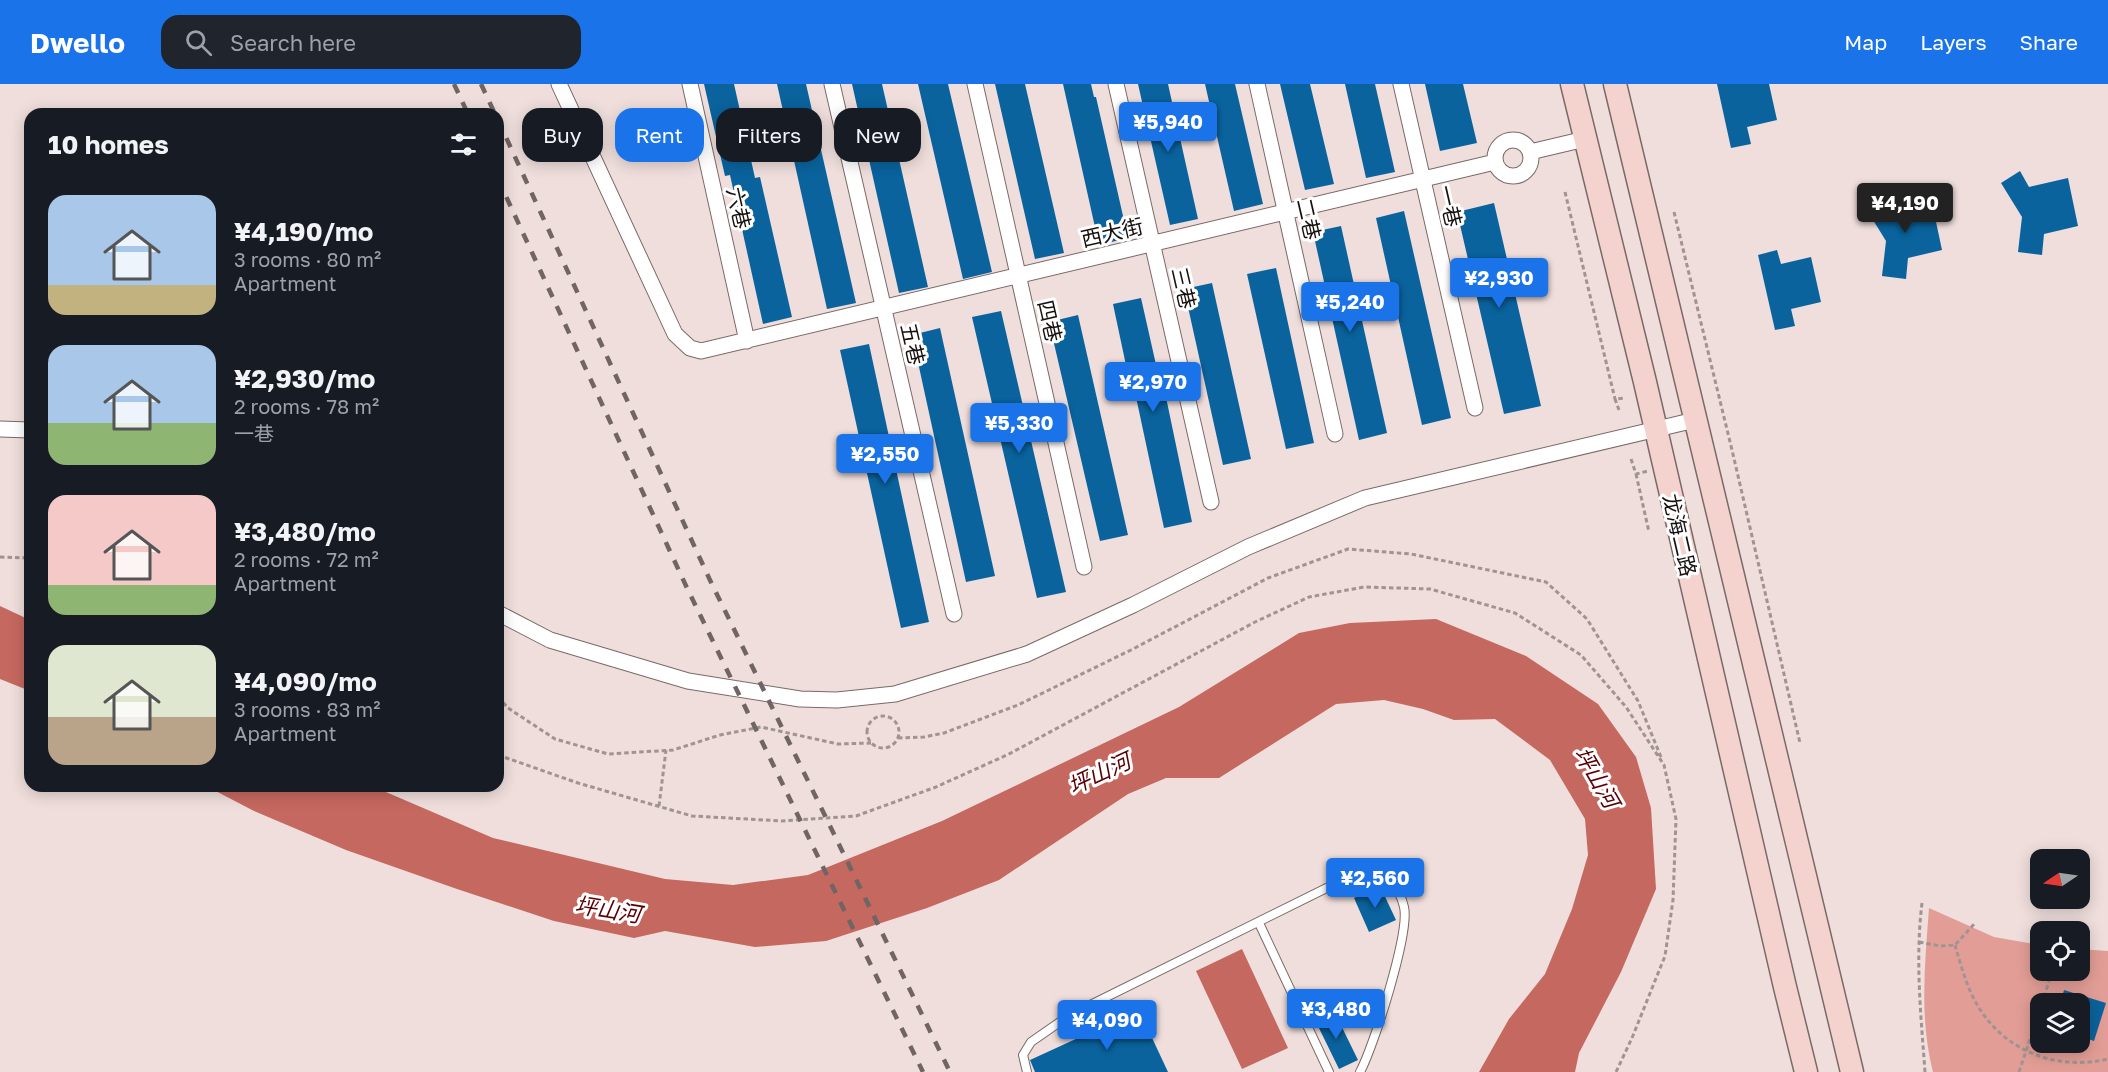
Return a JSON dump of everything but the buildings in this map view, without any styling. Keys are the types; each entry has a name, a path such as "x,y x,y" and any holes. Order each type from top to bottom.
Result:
{"main road":[{"name":"龙海二路","path":"1572,84 1806,1072"},
{"name":"龙海二路","path":"1615,84 1852,1072"}],"street":[{"name":"西大街","path":"560,84 675,334 690,348 701,351 1495,162"},
{"name":"六巷","path":"690,84 743,342"},
{"name":"五巷","path":"832,84 954,614"},
{"name":"四巷","path":"975,84 1084,567"},
{"name":"三巷","path":"1116,84 1211,502"},
{"name":"二巷","path":"1257,84 1335,434"},
{"name":"一巷","path":"1401,84 1475,408"},
{"path":"1510,139 1522,141 1530,152 1531,162 1520,175 1502,173 1495,162 1496,150 1504,141 1510,139"},
{"path":"1530,152 1585,139"},
{"path":"504,616 550,640 627,665 688,681 800,699 837,700 895,694 1027,654 1133,605 1248,546 1365,498 1695,420"},
{"path":"0,429 24,430"}],"lane":[{"path":"1027,1072 1023,1055 1031,1042 1070,1015 1369,867 1380,869 1395,887 1404,907 1404,932 1379,1020 1360,1072"},
{"path":"1259,923 1329,1072"}],"path":[{"path":"1565,192 1619,410"},
{"path":"1674,212 1800,743"},
{"path":"1705,379 1714,376"},
{"path":"1615,399 1624,398"},
{"path":"1725,452 1732,450"},
{"path":"1631,459 1649,532"},
{"path":"1636,474 1650,471"},
{"path":"898,738 924,737 944,733 1018,705 1131,650 1268,578 1348,549 1411,554 1546,582 1587,619 1638,701 1664,765 1676,819 1673,900 1665,956 1616,1072"},
{"path":"0,557 24,558"},
{"path":"504,757 578,783 692,816 782,820 856,816 936,787 1009,754 1255,622 1309,597 1364,587 1430,589 1515,613 1581,655 1626,707 1664,765"},
{"path":"504,704 555,739 608,754 673,750 720,735 761,727 838,744 871,743 880,748 886,748 895,743 898,738 896,722 887,716 872,720 867,729 871,743"},
{"path":"659,806 666,750"},
{"path":"1922,903 1918,990 1925,1072"},
{"path":"1919,942 1940,946 1955,945 1976,922"},
{"path":"1955,945 1973,997 1989,1022 2012,1045 2053,1062 2073,1064 2108,1059"},
{"path":"2045,993 2049,981"},
{"path":"2019,1072 2030,1040"}],"shaded area":[{"path":"1929,908 1994,937 2030,943 2030,981 2090,981 2090,950 2108,951 2108,1072 1933,1072 1926,1031 1925,970"}],"water":[{"path":"0,606 24,617 24,689 0,679"},
{"name":"坪山河","path":"1436,619 1526,656 1598,704 1636,757 1651,808 1656,889 1621,972 1579,1053 1575,1072 1479,1072 1509,1019 1545,974 1572,909 1588,855 1585,819 1550,760 1495,719 1454,720 1423,709 1384,700 1336,704 1219,778 1166,778 1128,794 999,880 927,908 826,941 755,947 665,931 634,938 554,921 346,850 254,811 218,792 386,792 493,838 665,879 733,885 808,875 942,821 1179,707 1299,633 1350,623"},
{"path":"1242,949 1288,1048 1242,1069 1196,971"}],"railway":[{"path":"454,84 465,108"},
{"path":"481,84 492,108"},
{"path":"504,133 709,578 950,1072"},
{"path":"504,192 687,588 923,1072"}]}
